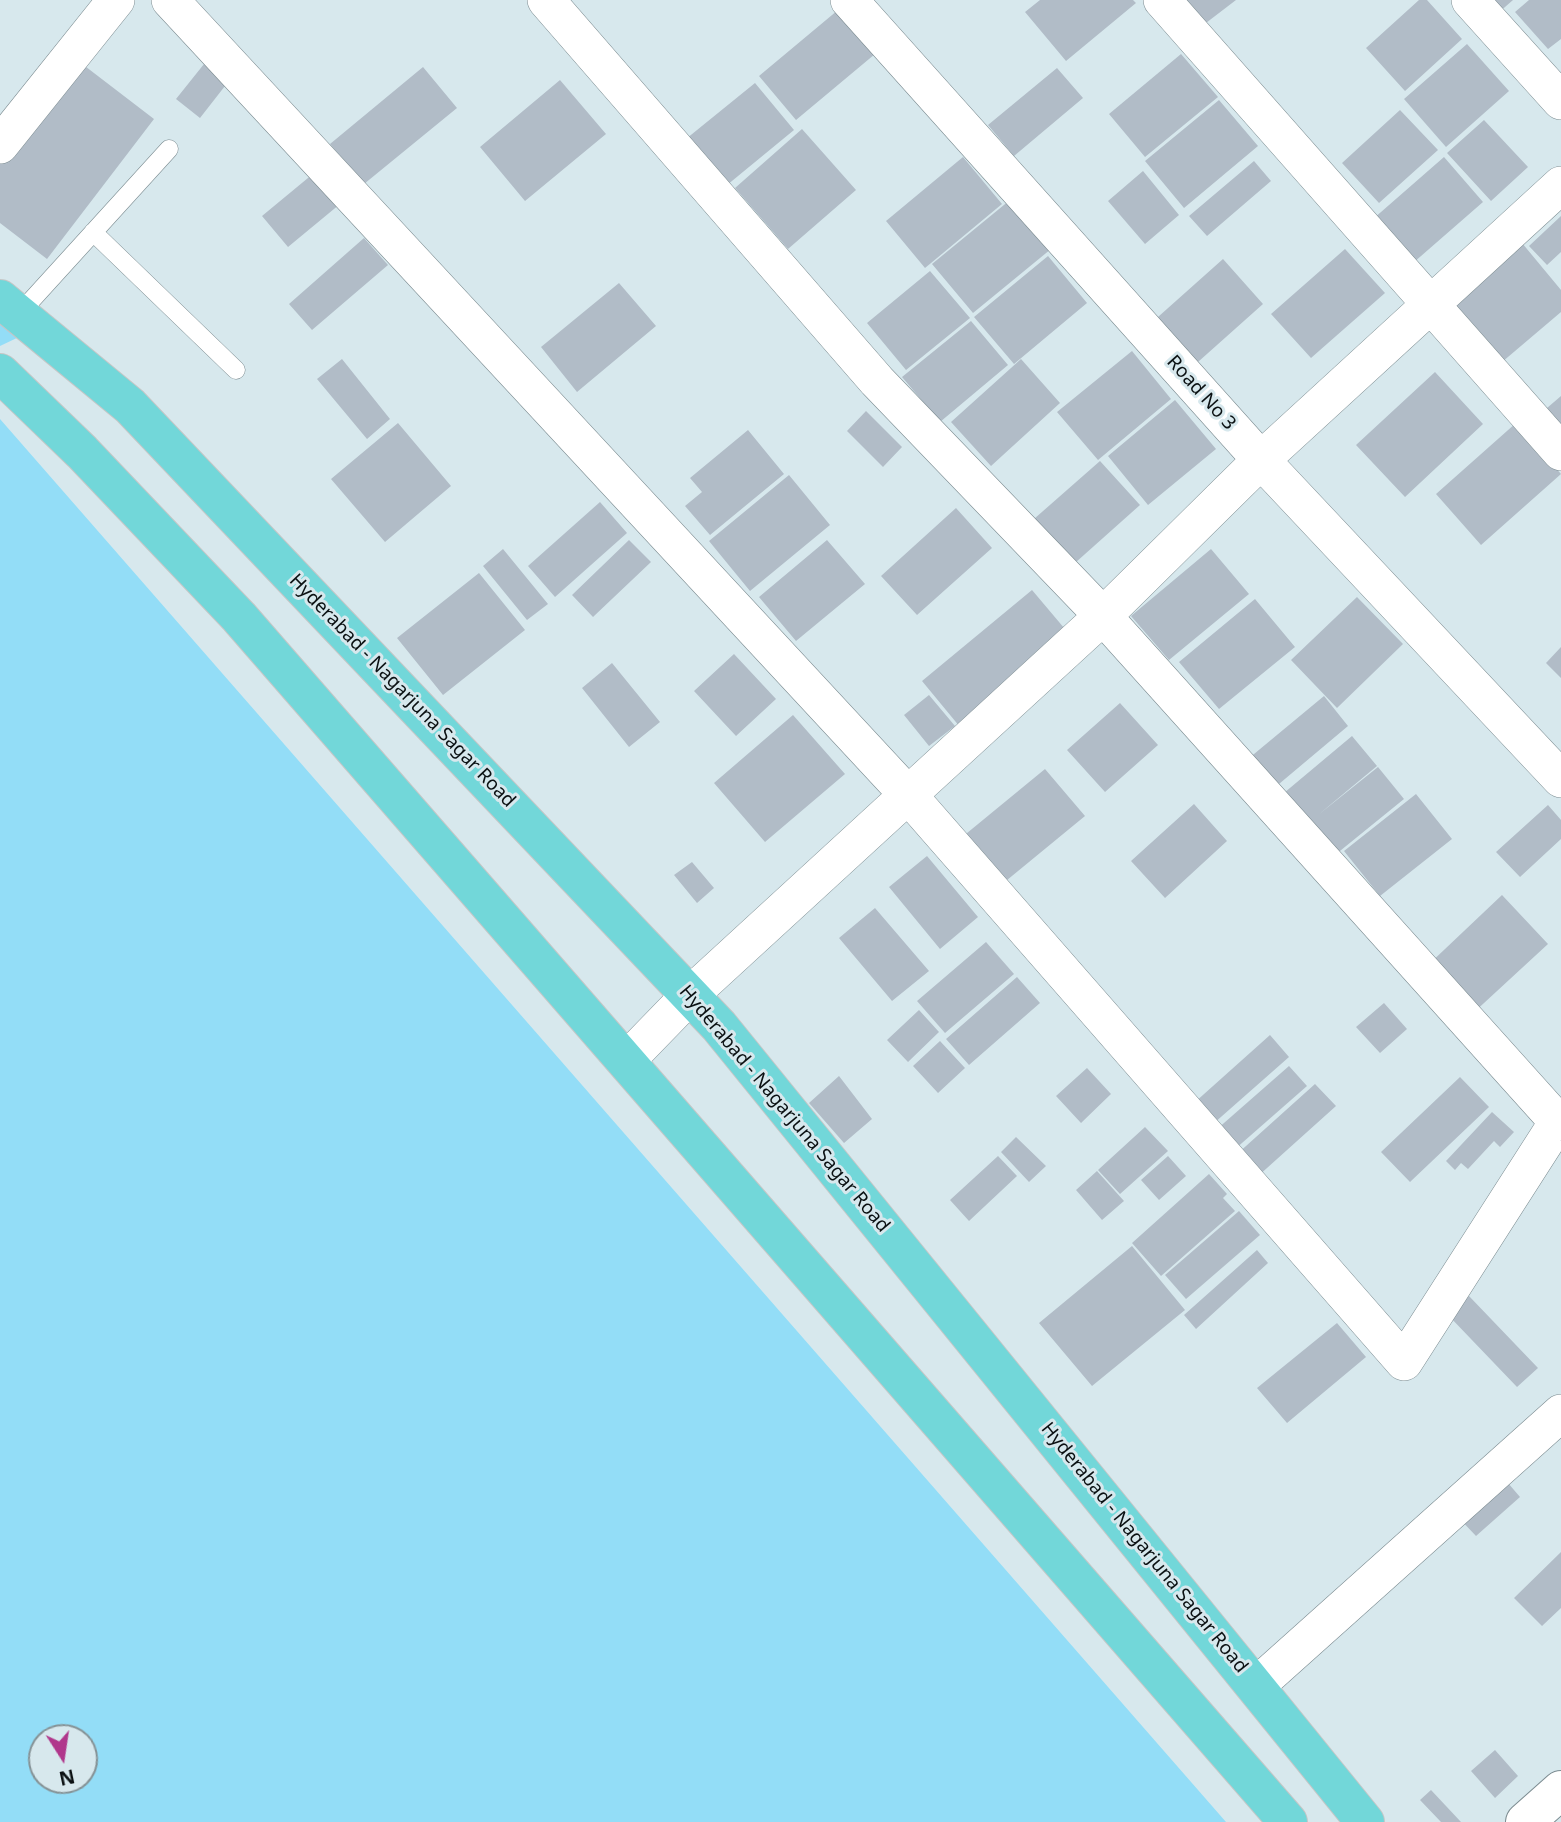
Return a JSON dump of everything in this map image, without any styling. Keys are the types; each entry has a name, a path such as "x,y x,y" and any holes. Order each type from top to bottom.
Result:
{"main road":[{"name":"Hyderabad - Nagarjuna Sagar Road","path":"9,307 130,406 719,1026 1364,1822"},
{"path":"0,373 82,452 239,617 1288,1822"}],"street":[{"path":"0,145 116,0"},
{"path":"170,0 909,796 1404,1362 1559,1119 1103,616 877,381 546,0"},
{"name":"Road No 3","path":"849,0 1261,460 1561,779"},
{"path":"1162,0 1430,307 1561,452"},
{"path":"1471,0 1561,101"},
{"path":"625,1061 690,995 1103,616 1261,460 1561,185"},
{"path":"1256,1686 1561,1413"},
{"path":"1525,1822 1561,1790"}],"lane":[{"path":"9,307 93,232 169,149"},
{"path":"93,232 236,369"}],"shaded area":[{"path":"0,322 19,337 0,346"},
{"path":"0,419 1226,1822 0,1822"}],"building":[{"path":"1040,0 1133,0 1136,3 1066,61 1025,12"},
{"path":"1182,0 1236,0 1202,26"},
{"path":"1419,0 1427,0 1462,39 1405,91 1366,48"},
{"path":"1485,0 1513,0 1497,14"},
{"path":"1529,0 1561,0 1561,39 1548,49 1515,12"},
{"path":"838,10 875,54 796,120 759,76"},
{"path":"1467,44 1509,91 1446,147 1404,99"},
{"path":"1181,54 1218,97 1145,157 1109,114"},
{"path":"208,59 232,77 200,118 176,99"},
{"path":"77,60 154,119 47,259 0,223 0,160"},
{"path":"423,67 457,108 364,184 330,144"},
{"path":"1057,68 1083,98 1014,156 988,125"},
{"path":"560,80 606,134 525,201 480,147"},
{"path":"755,83 794,130 721,190 681,143"},
{"path":"1219,100 1258,146 1184,208 1145,161"},
{"path":"1400,110 1438,150 1379,203 1342,163"},
{"path":"1484,120 1528,167 1491,201 1447,153"},
{"path":"802,129 856,190 788,249 735,188"},
{"path":"963,157 1002,204 925,268 886,221"},
{"path":"1444,157 1483,202 1413,263 1373,219"},
{"path":"1254,161 1271,181 1207,236 1189,216"},
{"path":"1143,171 1179,215 1145,244 1108,201"},
{"path":"314,173 340,204 288,247 262,216"},
{"path":"1010,200 1051,249 973,313 932,264"},
{"path":"1561,216 1561,252 1547,265 1529,246"},
{"path":"364,238 388,265 312,330 289,304"},
{"path":"1522,243 1561,290 1561,312 1495,368 1444,309"},
{"path":"1345,249 1385,293 1311,358 1271,314"},
{"path":"1048,256 1087,303 1014,364 974,317"},
{"path":"1223,259 1263,304 1189,370 1149,325"},
{"path":"930,271 970,318 906,370 867,323"},
{"path":"619,283 656,326 577,392 541,347"},
{"path":"971,321 1008,365 940,422 902,377"},
{"path":"1132,351 1171,399 1098,460 1057,412"},
{"path":"342,359 390,419 367,439 317,379"},
{"path":"1021,359 1060,403 991,466 951,422"},
{"path":"1435,372 1483,424 1405,497 1356,445"},
{"path":"1561,396 1561,439 1540,414"},
{"path":"1175,400 1216,449 1148,505 1108,456"},
{"path":"866,411 902,447 883,467 847,431"},
{"path":"398,423 451,486 385,542 331,479"},
{"path":"1516,423 1561,474 1481,545 1436,494"},
{"path":"748,430 784,474 710,535 685,506 702,492 690,478"},
{"path":"1100,461 1140,505 1066,571 1026,526"},
{"path":"789,475 830,525 750,591 709,541"},
{"path":"600,502 627,533 555,597 528,566"},
{"path":"956,508 992,548 917,615 881,576"},
{"path":"629,540 651,562 593,617 572,595"},
{"path":"827,540 865,584 796,641 759,597"},
{"path":"503,549 548,604 527,620 483,566"},
{"path":"1211,549 1249,594 1169,660 1131,616"},
{"path":"479,573 525,630 443,695 397,638"},
{"path":"1032,590 1070,635 960,727 922,681"},
{"path":"1357,597 1403,644 1337,708 1291,660"},
{"path":"1255,599 1295,647 1219,709 1179,662"},
{"path":"1561,647 1561,678 1546,663"},
{"path":"734,654 776,699 736,736 694,691"},
{"path":"612,663 660,722 629,747 582,688"},
{"path":"929,695 955,726 929,746 904,715"},
{"path":"1324,696 1348,726 1273,789 1248,759"},
{"path":"1120,703 1158,745 1105,792 1067,750"},
{"path":"793,715 845,774 765,842 714,783"},
{"path":"1352,736 1377,766 1318,815 1378,767 1404,799 1335,855 1278,798"},
{"path":"1045,769 1085,816 1001,885 961,838"},
{"path":"1416,794 1452,839 1380,896 1344,851"},
{"path":"1194,804 1227,841 1165,898 1131,861"},
{"path":"1548,805 1561,820 1561,839 1520,877 1496,852"},
{"path":"927,856 978,917 940,949 889,887"},
{"path":"692,862 714,888 697,903 674,875"},
{"path":"1502,895 1548,944 1471,1015 1426,967"},
{"path":"875,908 929,971 892,1001 839,938"},
{"path":"986,942 1014,974 945,1033 917,1001"},
{"path":"1017,977 1040,1003 969,1065 946,1039"},
{"path":"1384,1003 1407,1029 1380,1053 1356,1027"},
{"path":"919,1010 939,1032 908,1062 887,1040"},
{"path":"1270,1035 1289,1057 1213,1124 1194,1103"},
{"path":"940,1041 965,1068 938,1093 913,1066"},
{"path":"1289,1066 1307,1086 1234,1150 1216,1130"},
{"path":"1087,1068 1111,1094 1081,1123 1056,1096"},
{"path":"839,1076 872,1119 844,1143 809,1103"},
{"path":"1460,1077 1489,1107 1410,1182 1381,1152"},
{"path":"1315,1084 1336,1106 1257,1177 1236,1155"},
{"path":"1492,1112 1514,1132 1500,1147 1494,1141 1468,1169 1461,1163 1455,1170 1446,1161"},
{"path":"1145,1127 1168,1151 1120,1194 1098,1170"},
{"path":"1016,1137 1046,1166 1029,1182 1001,1152"},
{"path":"998,1156 1017,1176 969,1221 950,1200"},
{"path":"1168,1156 1186,1176 1159,1200 1141,1180"},
{"path":"1097,1171 1124,1201 1102,1220 1076,1190"},
{"path":"1209,1174 1227,1194 1223,1198 1235,1211 1161,1276 1132,1243"},
{"path":"1239,1211 1260,1235 1186,1299 1165,1275"},
{"path":"1132,1246 1185,1310 1092,1386 1039,1323"},
{"path":"1257,1250 1268,1263 1196,1329 1184,1315"},
{"path":"1469,1296 1538,1368 1517,1387 1448,1315"},
{"path":"1337,1323 1366,1357 1287,1423 1257,1388"},
{"path":"1502,1476 1520,1497 1476,1536 1457,1516"},
{"path":"1561,1552 1561,1608 1542,1626 1514,1598"},
{"path":"1495,1750 1518,1776 1495,1798 1471,1771"},
{"path":"1431,1790 1461,1822 1441,1822 1420,1800"}]}
